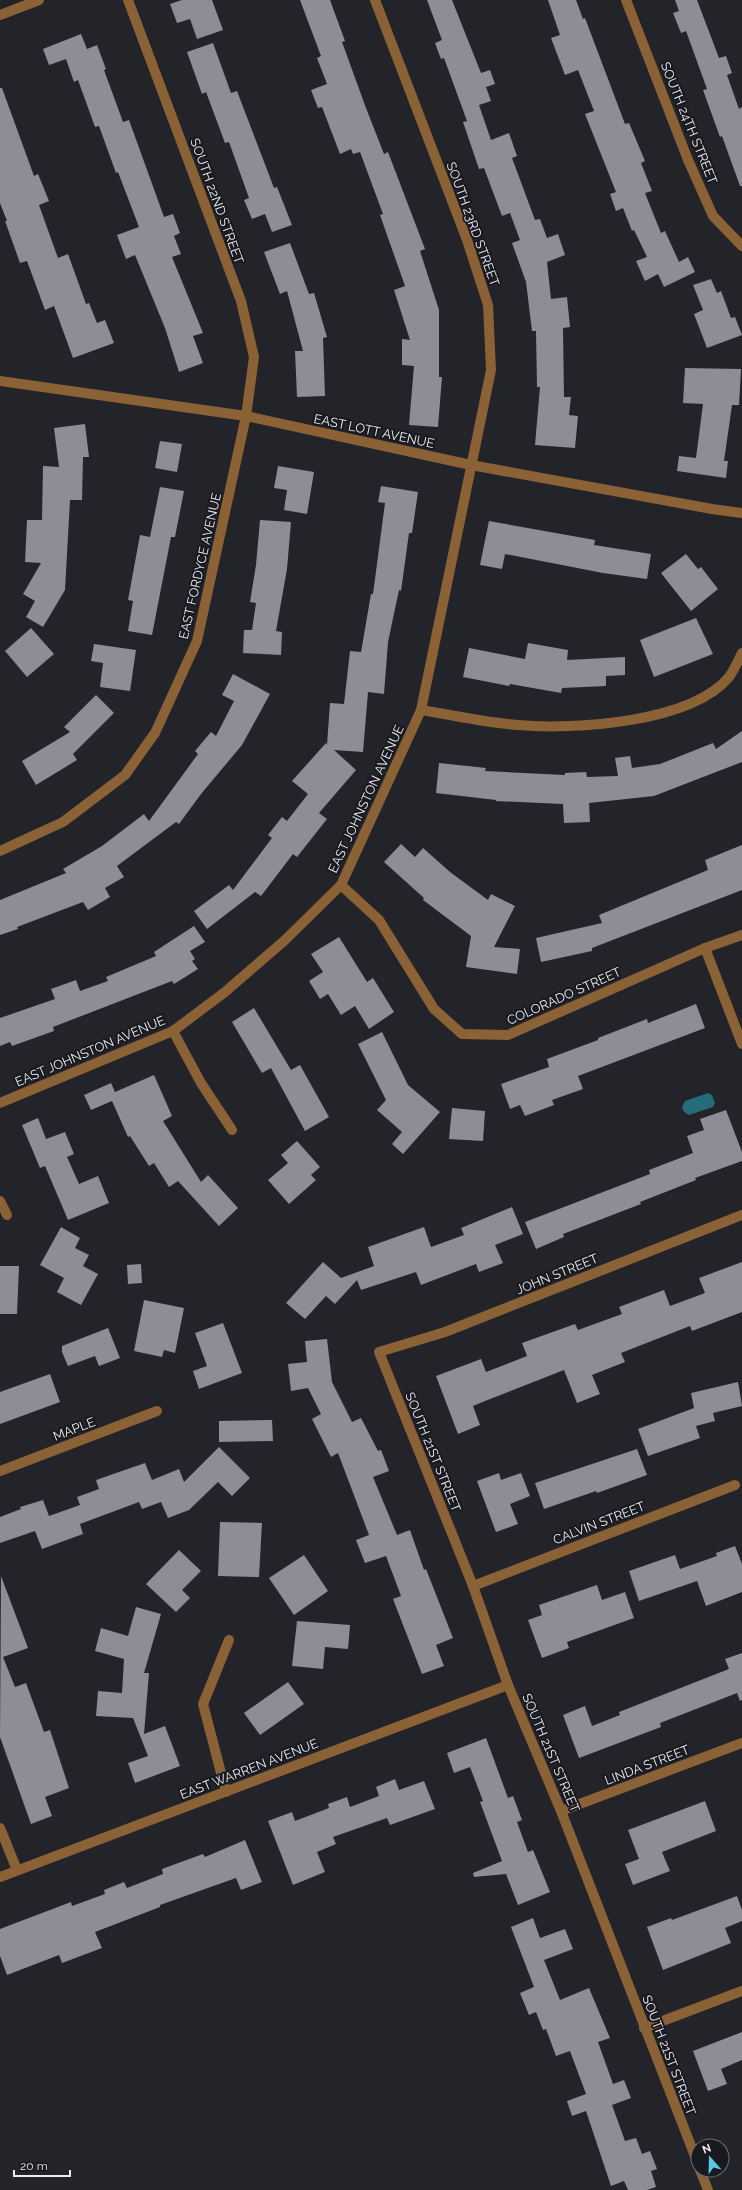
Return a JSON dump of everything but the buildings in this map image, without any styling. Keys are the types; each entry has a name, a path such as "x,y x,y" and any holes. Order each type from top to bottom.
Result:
{"street":[{"path":"0,15 39,0"},
{"name":"SOUTH 22ND STREET","path":"128,0 240,302 254,357 246,416"},
{"name":"SOUTH 23RD STREET","path":"375,0 467,240 488,305 491,370 471,465"},
{"name":"SOUTH 24TH STREET","path":"626,0 688,160 713,216 742,246"},
{"name":"EAST LOTT AVENUE","path":"0,381 246,416 471,465 712,509 742,513"},
{"name":"EAST FORDYCE AVENUE","path":"0,851 63,822 124,775 155,733 198,641 246,416"},
{"name":"EAST JOHNSTON AVENUE","path":"0,1103 173,1031 225,992 284,941 341,885 422,710 471,465"},
{"path":"422,710 517,726 572,726 635,719 676,710 706,697 729,677 742,653"},
{"name":"COLORADO STREET","path":"341,885 379,920 434,1009 462,1034 508,1035 705,948 742,935"},
{"path":"705,948 742,1044"},
{"path":"173,1031 201,1083 232,1130"},
{"path":"0,1201 7,1215"},
{"name":"JOHN STREET","path":"379,1352 445,1332 742,1214"},
{"name":"SOUTH 21ST STREET","path":"379,1352 473,1586 508,1685 561,1811 690,2144"},
{"name":"MAPLE","path":"0,1471 156,1411"},
{"name":"CALVIN STREET","path":"473,1586 735,1485"},
{"path":"226,1792 203,1704 229,1640"},
{"name":"EAST WARREN AVENUE","path":"0,1877 508,1685"},
{"name":"LINDA STREET","path":"561,1811 742,1743"},
{"path":"0,1828 17,1870"},
{"path":"644,2028 742,1990"},
{"path":"703,2178 708,2190"}],"water":[{"path":"708,1093 712,1095 715,1103 713,1107 689,1115 684,1112 682,1107 685,1101"}]}
